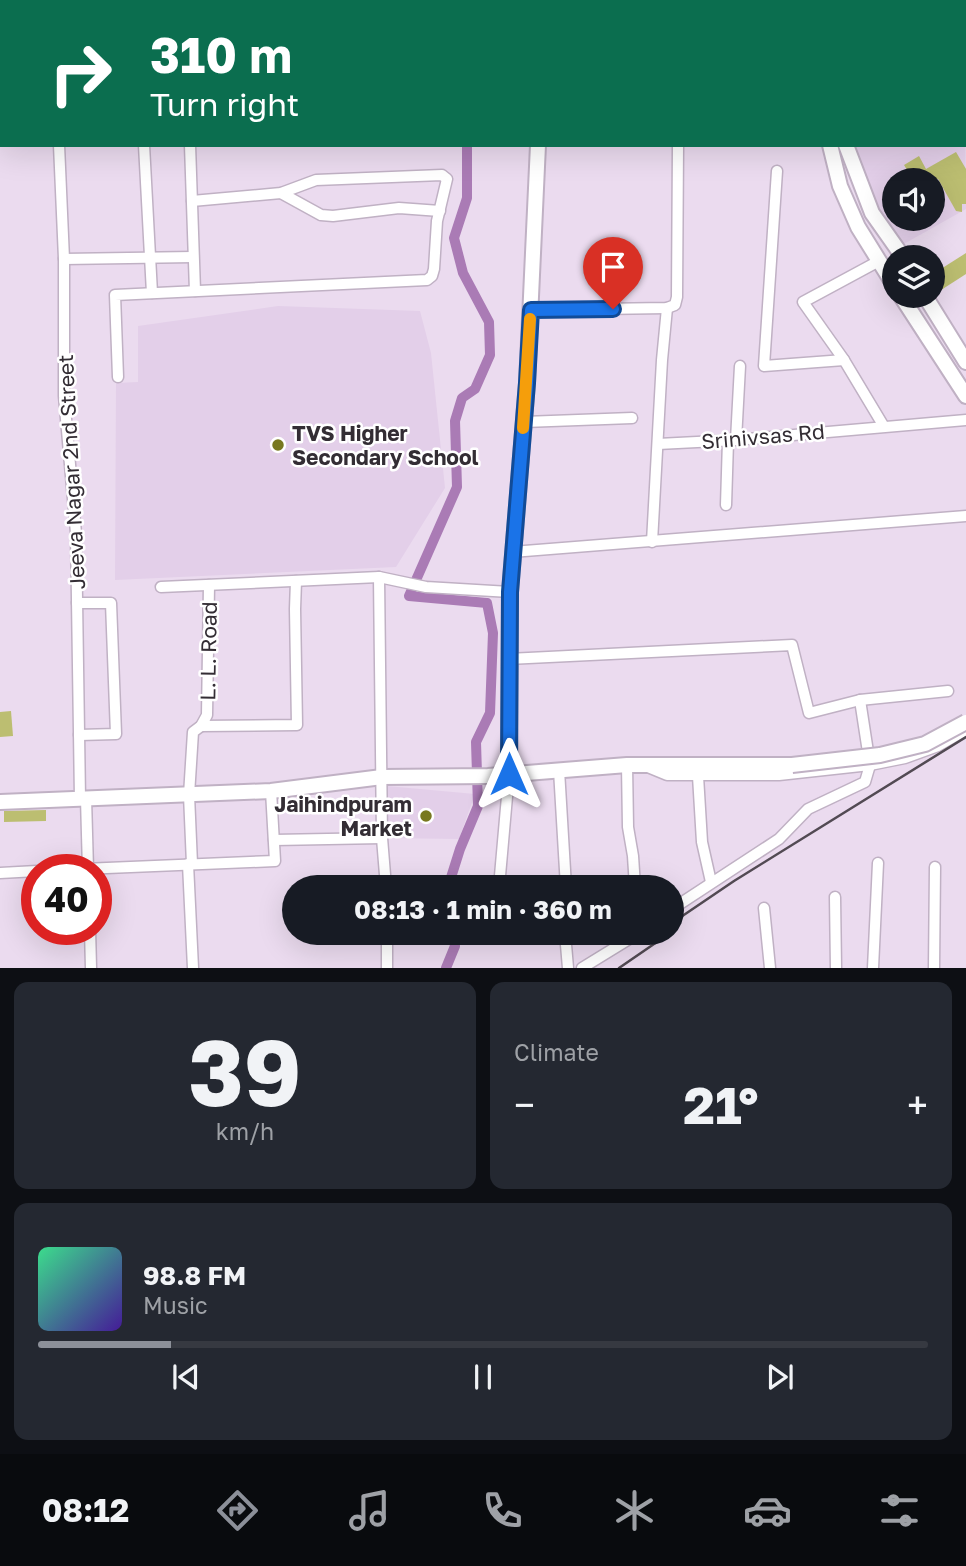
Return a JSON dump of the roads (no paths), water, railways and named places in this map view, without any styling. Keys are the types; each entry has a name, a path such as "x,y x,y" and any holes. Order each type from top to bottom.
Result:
{"street":[{"name":"Jeeva Nagar 2nd Street","path":"59,147 64,259 64,396 76,533 79,735 87,854"},
{"path":"144,147 152,293"},
{"path":"190,147 195,291"},
{"path":"500,875 509,774 508,659 512,552 524,422 538,147"},
{"path":"531,310 667,308 674,305 677,297 678,147"},
{"path":"830,147 839,186 858,227 881,256"},
{"path":"838,147 850,192 881,256"},
{"path":"847,147 872,213 895,245"},
{"path":"777,171 764,366 844,360"},
{"path":"118,377 115,295 428,280 434,269 440,211 447,184 446,177 442,175 316,180 281,193 192,201"},
{"path":"281,193 321,215 399,208 440,211"},
{"path":"881,256 803,302 844,360 883,425"},
{"path":"64,259 193,257"},
{"path":"652,542 667,308"},
{"path":"909,308 966,396"},
{"path":"919,308 966,381"},
{"path":"932,308 966,362"},
{"path":"726,505 740,366"},
{"path":"524,422 632,418"},
{"name":"Srinivsas Rd","path":"658,444 966,420"},
{"path":"512,552 966,516"},
{"path":"161,587 379,577 426,587 510,592"},
{"path":"379,577 382,838 385,875"},
{"path":"201,726 297,725 296,581"},
{"name":"L. L. Road","path":"193,968 189,794 193,732 201,726 207,715 209,585"},
{"path":"77,603 111,603 116,734 79,735"},
{"path":"508,659 792,645 809,713 860,700 948,691"},
{"path":"684,901 779,839 808,808 865,782 870,765 860,700"},
{"path":"0,802 271,791 382,777 509,774 627,765 792,765 880,755 925,744 966,722"},
{"path":"643,766 667,775 698,776 779,775 870,765 905,758 938,746 966,730"},
{"path":"627,765 628,827 635,875"},
{"path":"559,769 565,875"},
{"path":"698,776 702,842 711,882"},
{"path":"112,868 275,861 271,791"},
{"path":"274,840 382,838"},
{"path":"873,968 878,863"},
{"path":"933,968 935,867"},
{"path":"0,873 21,872"},
{"path":"835,897 836,968"},
{"path":"764,908 770,968"},
{"path":"90,945 91,968"},
{"path":"387,945 387,968"},
{"path":"566,945 568,968"},
{"path":"582,968 619,945"}],"waterway":[{"path":"452,875 478,806 476,742 490,713 493,633 487,603 409,596 457,487 455,421 462,398 475,389 490,355 489,322 463,273 454,238 467,198 467,147"},
{"path":"446,968 455,945"}],"railway":[{"path":"684,915 966,737"},
{"path":"619,968 653,945"}],"place":[{"name":"TVS Higher Secondary School","path":"278,445"},
{"name":"Jaihindpuram Market","path":"426,816"}]}
